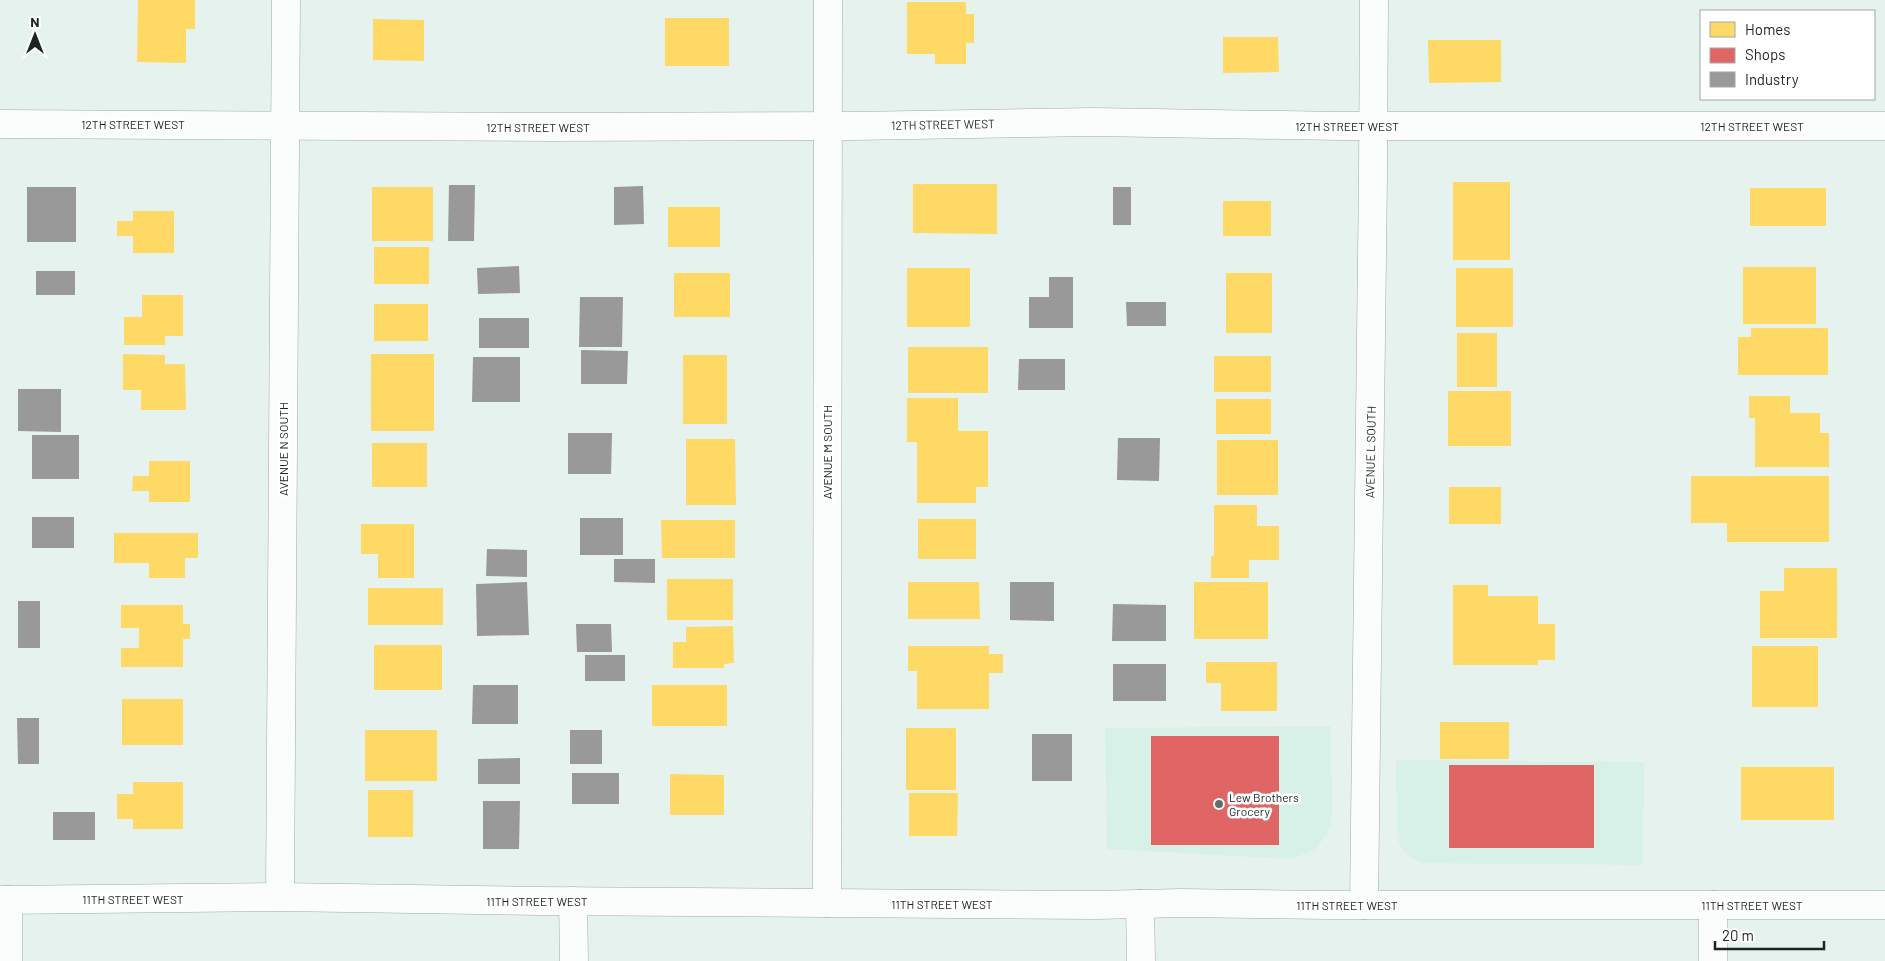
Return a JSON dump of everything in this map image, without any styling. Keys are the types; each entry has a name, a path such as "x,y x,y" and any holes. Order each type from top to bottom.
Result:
{"street":[{"name":"AVENUE N SOUTH","path":"280,897 286,0"},
{"name":"AVENUE M SOUTH","path":"827,903 828,0"},
{"name":"AVENUE L SOUTH","path":"1364,905 1374,0"},
{"name":"12TH STREET WEST","path":"0,124 550,127 827,126 1094,122 1373,126 1885,126"},
{"name":"11TH STREET WEST","path":"4,900 280,897 827,903 1885,905"},
{"path":"4,900 8,961"},
{"path":"573,901 574,961"},
{"path":"1140,904 1140,961"},
{"path":"1713,905 1713,961"}],"shaded area":[{"path":"1331,726 1332,818 1328,832 1315,850 1291,859 1107,849 1105,728"},
{"path":"1396,760 1644,762 1643,865 1421,863 1408,856 1399,844"}],"building: Homes":[{"path":"138,0 195,0 195,29 186,29 186,63 137,62"},
{"path":"907,2 966,2 966,14 974,14 974,43 966,43 966,64 935,64 935,54 907,54"},
{"path":"665,18 729,18 729,66 665,66"},
{"path":"373,19 424,20 424,61 373,60"},
{"path":"1223,37 1278,37 1279,72 1223,73"},
{"path":"1428,40 1501,40 1501,82 1429,83"},
{"path":"1453,182 1510,182 1510,260 1453,260"},
{"path":"913,184 997,184 997,234 913,233"},
{"path":"372,187 433,187 433,241 372,241"},
{"path":"1750,188 1826,188 1826,226 1750,226"},
{"path":"1223,201 1271,201 1271,236 1223,236"},
{"path":"668,207 720,207 720,247 668,247"},
{"path":"133,211 174,211 174,253 133,253 133,236 117,236 117,221 133,221"},
{"path":"374,247 429,247 429,284 374,284"},
{"path":"1743,267 1816,267 1816,324 1743,324"},
{"path":"907,268 970,268 970,327 907,327"},
{"path":"1456,268 1513,268 1513,327 1456,327"},
{"path":"674,273 730,273 730,317 674,317"},
{"path":"1226,273 1272,273 1272,333 1226,333"},
{"path":"142,295 183,295 183,336 165,336 165,345 124,345 124,317 142,317"},
{"path":"374,304 428,304 428,341 374,341"},
{"path":"1751,328 1828,328 1828,375 1738,375 1738,337 1751,337"},
{"path":"1457,333 1497,333 1497,387 1457,387"},
{"path":"908,347 988,347 988,393 908,393"},
{"path":"123,354 165,355 165,364 185,364 186,410 141,410 141,390 123,390"},
{"path":"371,354 434,354 434,431 371,431"},
{"path":"683,355 727,355 727,424 683,424"},
{"path":"1214,356 1271,356 1271,392 1214,392"},
{"path":"1448,391 1511,391 1511,446 1448,446"},
{"path":"1749,396 1790,396 1790,413 1820,413 1820,433 1829,433 1829,467 1755,467 1755,418 1749,418"},
{"path":"907,398 958,398 958,431 988,431 988,487 976,487 976,503 917,503 917,442 907,442"},
{"path":"1216,399 1271,399 1271,434 1216,434"},
{"path":"686,439 735,439 736,505 686,505"},
{"path":"1217,440 1278,440 1278,495 1217,495"},
{"path":"372,443 427,443 427,487 372,487"},
{"path":"149,461 190,461 190,502 149,502 149,491 132,491 133,476 149,476"},
{"path":"1691,476 1829,476 1829,542 1727,542 1727,523 1691,523"},
{"path":"1449,487 1501,487 1501,524 1449,524"},
{"path":"1214,505 1257,505 1257,526 1279,526 1279,560 1249,560 1249,578 1211,578 1211,556 1214,556"},
{"path":"918,519 976,519 976,559 918,559"},
{"path":"661,520 735,520 735,558 662,558"},
{"path":"361,524 414,524 414,578 378,578 378,554 361,554"},
{"path":"114,533 198,533 198,558 185,558 185,578 149,578 149,563 114,563"},
{"path":"1784,568 1837,568 1837,638 1760,638 1760,591 1784,591"},
{"path":"667,579 733,579 733,620 667,620"},
{"path":"908,582 979,582 980,619 908,619"},
{"path":"1194,582 1268,582 1268,639 1194,639"},
{"path":"1453,585 1488,585 1488,596 1538,596 1538,624 1555,624 1555,660 1538,660 1538,665 1453,665"},
{"path":"368,588 443,588 443,625 368,625"},
{"path":"121,605 183,605 183,624 190,624 190,639 183,639 183,667 121,667 121,648 139,648 139,628 121,628"},
{"path":"733,626 734,663 724,664 724,668 673,668 673,642 686,642 686,627"},
{"path":"374,645 442,645 442,690 374,690"},
{"path":"908,646 989,646 989,654 1003,654 1003,673 989,673 989,709 917,709 917,671 908,671"},
{"path":"1752,646 1818,646 1818,707 1752,707"},
{"path":"1206,662 1277,662 1277,711 1221,711 1221,683 1206,683"},
{"path":"652,685 727,685 727,726 652,726"},
{"path":"122,699 183,699 183,745 122,745"},
{"path":"1440,722 1509,722 1509,759 1440,759"},
{"path":"906,728 956,728 956,790 906,790"},
{"path":"365,730 437,730 437,781 365,781"},
{"path":"1741,767 1834,767 1834,820 1741,820"},
{"path":"670,774 724,775 724,815 670,815"},
{"path":"133,782 183,782 183,829 133,829 133,819 117,819 117,794 133,794"},
{"path":"368,790 413,790 413,837 368,837"},
{"path":"909,793 958,793 957,836 909,836"}],"building: Shops":[{"path":"1151,736 1279,736 1279,845 1151,845"},
{"path":"1449,765 1594,765 1594,848 1449,848"}],"building: Industry":[{"path":"449,185 475,185 474,241 448,241"},
{"path":"643,186 644,224 614,225 614,187"},
{"path":"27,187 76,187 76,242 27,242"},
{"path":"1113,187 1131,187 1131,225 1113,225"},
{"path":"519,266 520,293 478,294 477,268"},
{"path":"36,271 75,271 75,295 36,295"},
{"path":"1049,277 1073,277 1073,328 1029,328 1029,297 1049,297"},
{"path":"580,297 623,297 622,347 579,347"},
{"path":"1126,302 1166,302 1166,326 1127,326"},
{"path":"479,318 529,318 529,348 479,348"},
{"path":"581,350 628,351 627,384 581,384"},
{"path":"473,357 520,357 520,402 472,402"},
{"path":"1019,359 1065,359 1065,390 1018,390"},
{"path":"18,389 61,389 61,432 18,431"},
{"path":"568,433 612,433 611,474 568,474"},
{"path":"32,435 79,435 79,479 32,479"},
{"path":"1118,438 1160,438 1159,481 1117,480"},
{"path":"32,517 74,517 74,548 32,548"},
{"path":"580,518 623,518 623,555 580,555"},
{"path":"487,549 527,550 527,577 486,576"},
{"path":"614,559 655,559 655,583 614,582"},
{"path":"527,582 529,635 477,636 476,584"},
{"path":"1010,582 1054,582 1054,621 1010,620"},
{"path":"18,601 40,601 40,648 18,648"},
{"path":"1113,604 1166,605 1166,641 1112,641"},
{"path":"576,624 611,624 612,652 577,652"},
{"path":"585,655 625,655 625,681 585,681"},
{"path":"1113,664 1166,664 1166,701 1113,701"},
{"path":"473,685 518,685 518,724 472,724"},
{"path":"17,718 39,718 39,764 18,764"},
{"path":"570,730 602,730 602,764 570,764"},
{"path":"1032,734 1072,734 1072,781 1032,781"},
{"path":"520,758 520,784 478,784 478,759"},
{"path":"572,773 619,773 619,804 572,804"},
{"path":"483,801 520,801 519,849 483,849"},
{"path":"53,812 95,812 95,840 53,840"}],"place":[{"name":"Lew Brothers Grocery","path":"1219,804"}]}
